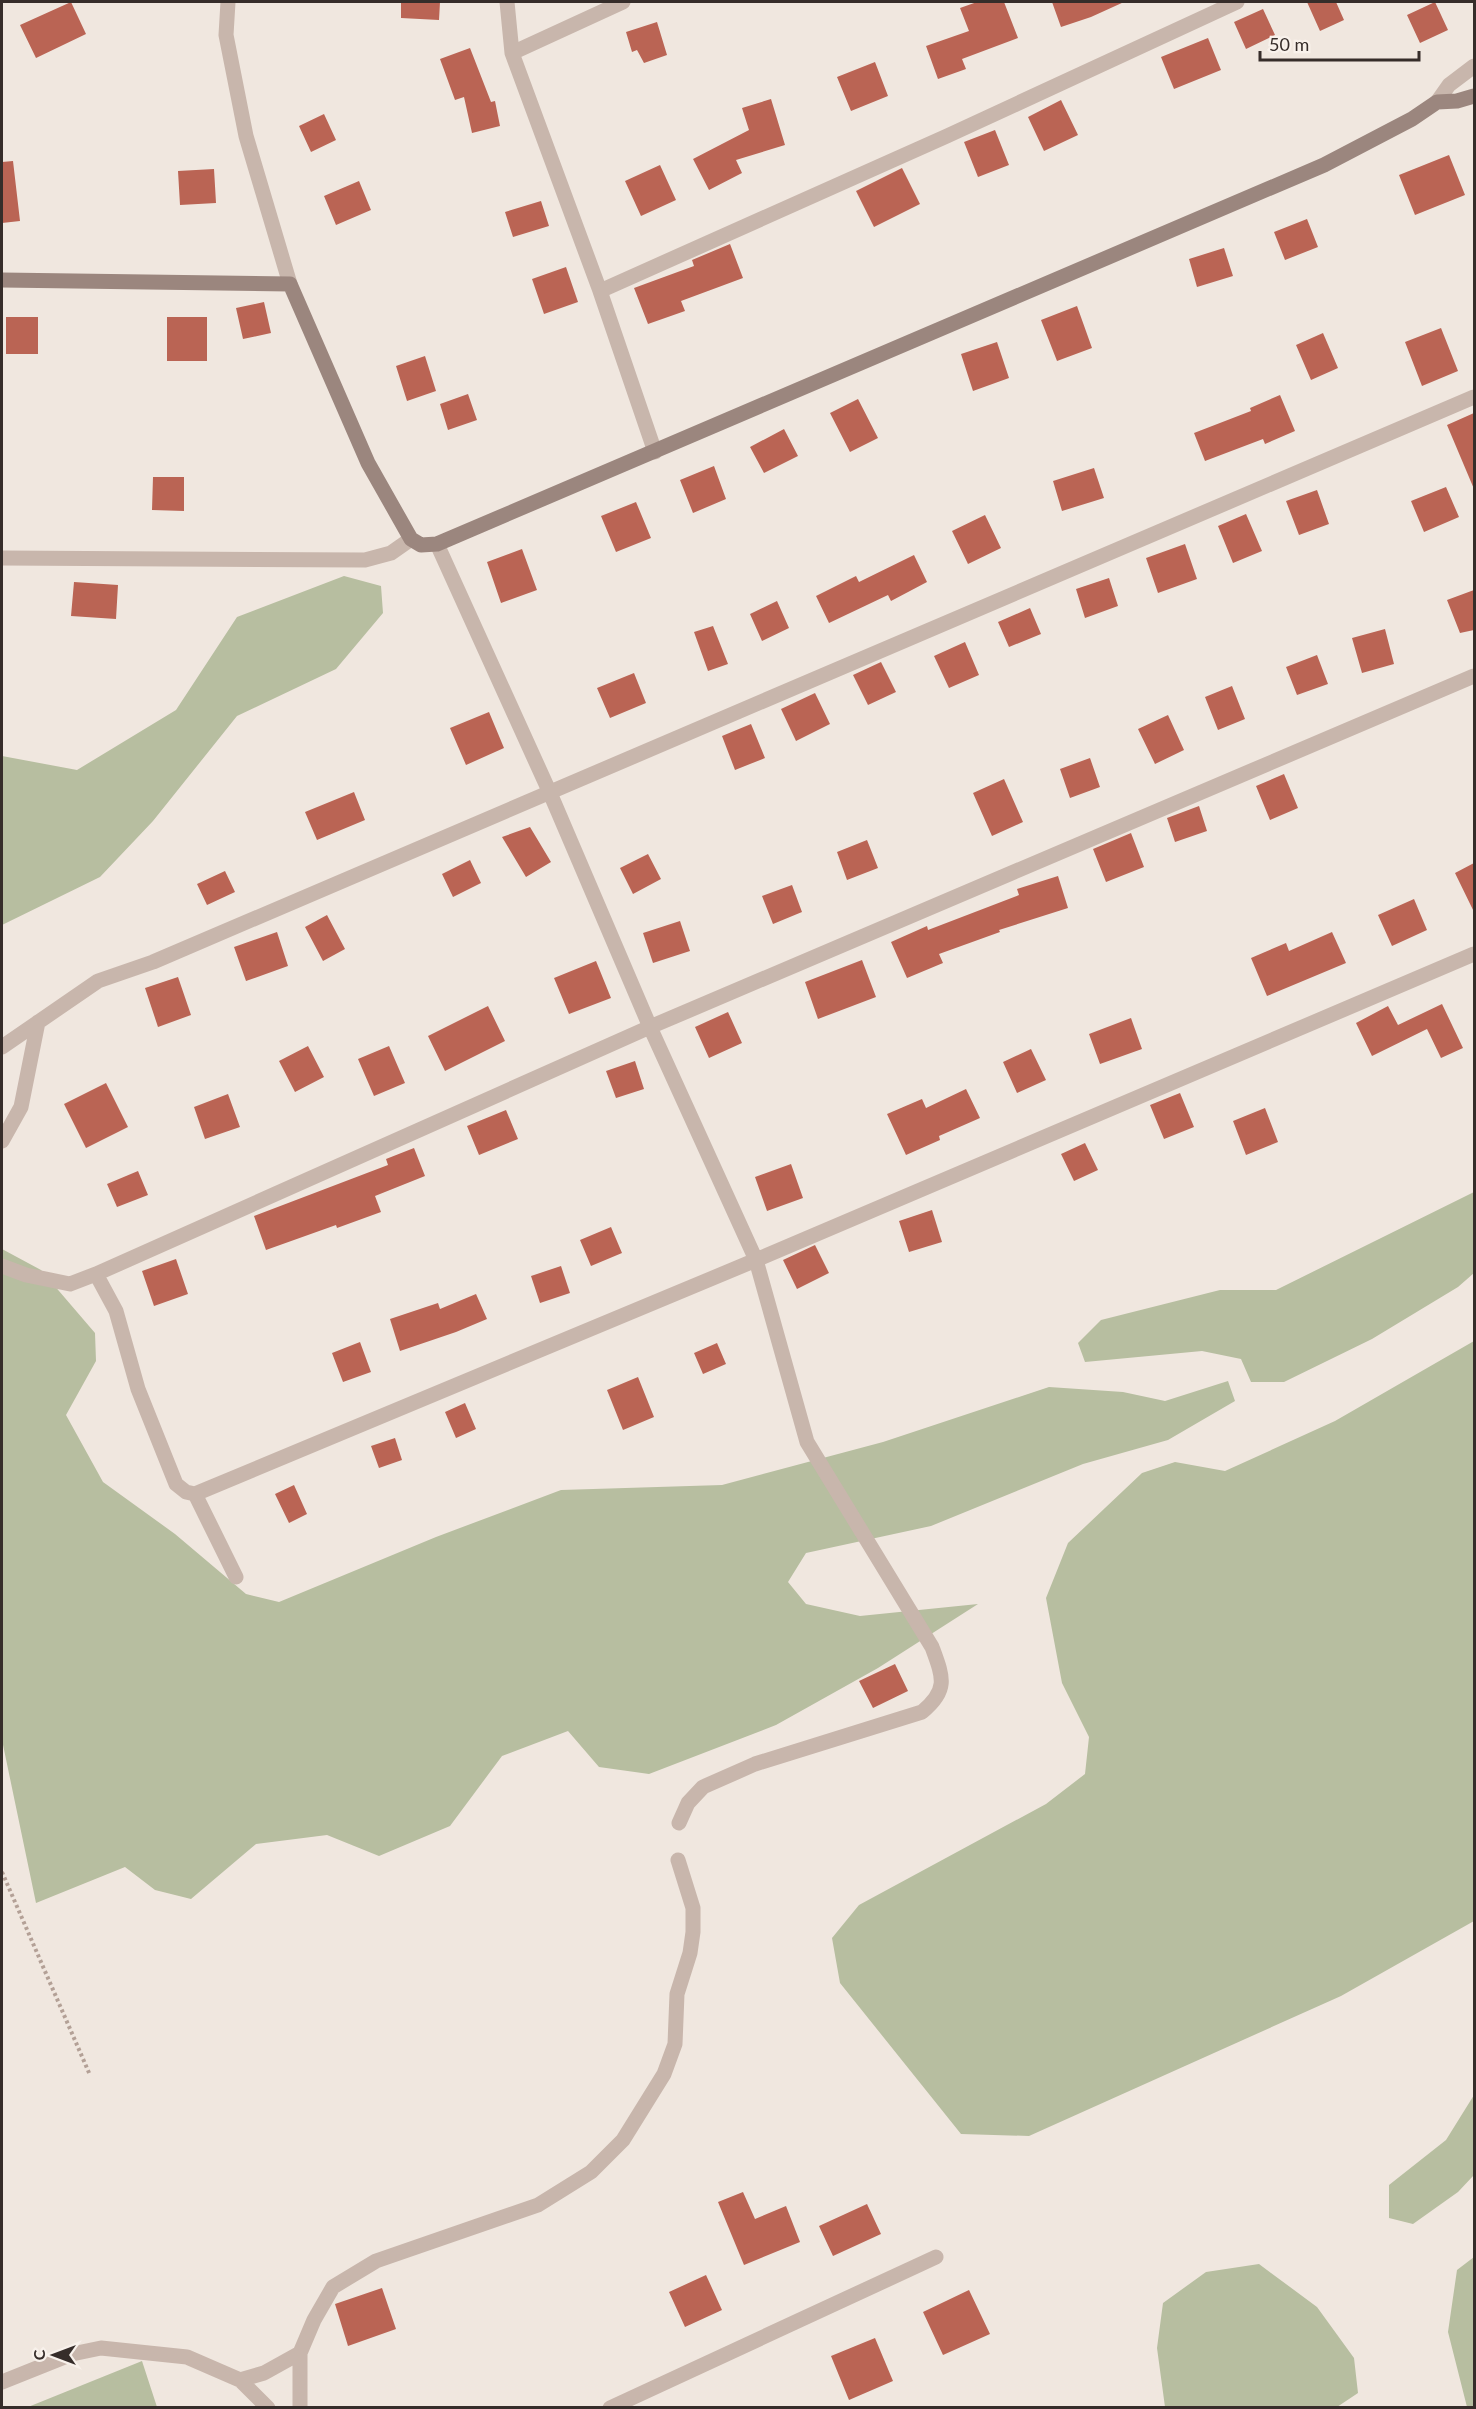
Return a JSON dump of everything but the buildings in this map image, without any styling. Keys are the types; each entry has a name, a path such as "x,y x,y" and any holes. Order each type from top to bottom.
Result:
{"street":[{"path":"228,2 226,35 246,136 290,284 368,462 411,539 421,545 437,544 1324,165 1412,119 1437,102 1449,85 1474,66"},
{"path":"507,2 512,53 600,291 655,452"},
{"path":"512,53 623,2"},
{"path":"600,291 947,136 1237,2"},
{"path":"1437,102 1456,101 1474,96"},
{"path":"2,280 290,284"},
{"path":"2,1047 98,981 153,962 550,794 1474,397"},
{"path":"2,558 365,560 391,553 411,539"},
{"path":"437,544 550,794 650,1027 756,1260 807,1442 932,1647 942,1674 936,1701 922,1713 754,1764 703,1787 688,1803 679,1822"},
{"path":"2,1266 26,1275 70,1284 96,1274 650,1027 1474,676"},
{"path":"96,1274 116,1311 138,1389 176,1485 186,1492 195,1494 756,1260 1474,954"},
{"path":"2,1141 21,1107 38,1022"},
{"path":"195,1494 236,1577"},
{"path":"300,2408 300,2353 314,2320 333,2287 376,2261 538,2205 591,2172 623,2140 664,2074 675,2044 677,1994 690,1953 693,1932 693,1908 678,1860"},
{"path":"610,2408 936,2257"},
{"path":"2,2382 72,2354 100,2348 187,2357 240,2380 268,2408"},
{"path":"240,2380 264,2373 300,2353"}],"path":[{"path":"2,1872 90,2075"}],"green space":[{"path":"344,576 381,586 383,613 336,669 237,716 153,821 100,877 2,925 2,756 77,770 176,710 237,617"},
{"path":"1474,1192 1474,1273 1458,1287 1372,1339 1284,1382 1251,1382 1241,1359 1202,1351 1085,1362 1078,1343 1101,1320 1220,1290 1276,1290"},
{"path":"2,1249 41,1270 95,1333 96,1361 66,1415 103,1482 175,1534 246,1594 279,1602 436,1537 561,1490 722,1485 883,1442 1049,1387 1123,1392 1165,1401 1228,1381 1235,1401 1168,1440 1083,1464 931,1526 806,1553 788,1582 806,1604 860,1616 978,1604 878,1668 776,1725 649,1774 599,1767 568,1731 502,1756 450,1826 379,1856 327,1835 256,1844 191,1899 155,1890 125,1867 36,1903 2,1740"},
{"path":"1474,1341 1474,1921 1341,1996 1029,2136 961,2134 840,1983 832,1938 859,1905 1046,1804 1085,1774 1089,1737 1062,1683 1046,1598 1068,1543 1142,1473 1175,1462 1225,1471 1335,1421"},
{"path":"1474,2095 1474,2175 1458,2192 1413,2224 1389,2218 1389,2185 1446,2140"},
{"path":"1474,2257 1474,2407 1467,2407 1448,2332 1457,2270"},
{"path":"1259,2264 1317,2307 1354,2358 1358,2393 1337,2407 1165,2407 1157,2348 1163,2303 1206,2272"},
{"path":"142,2361 157,2407 28,2407"}]}
